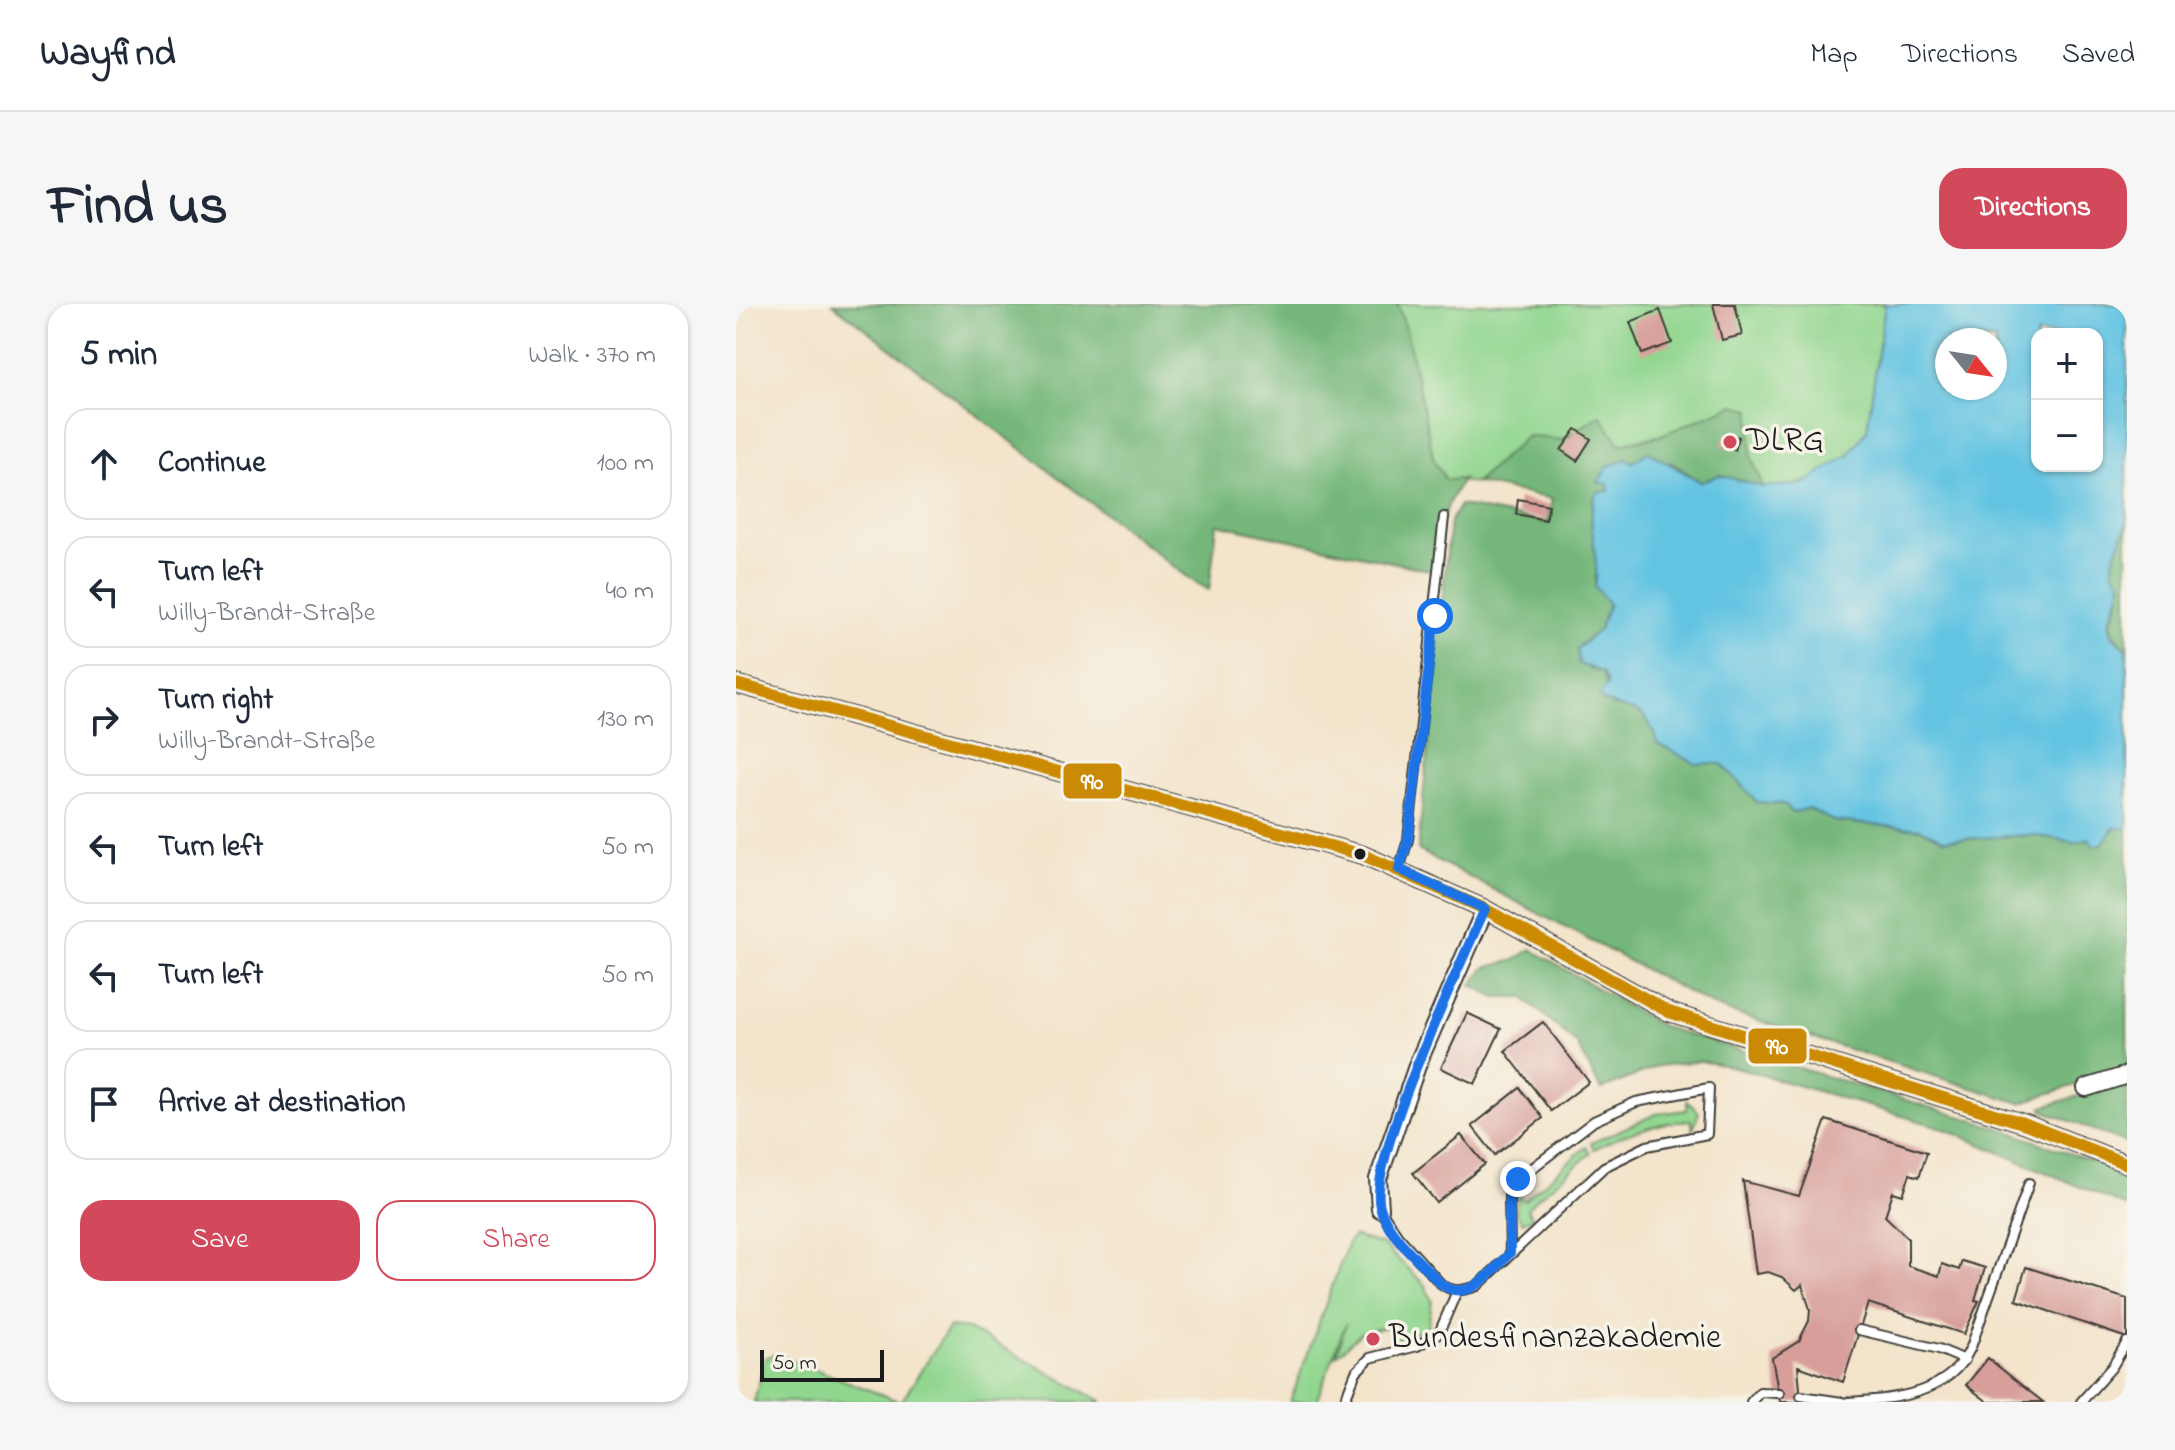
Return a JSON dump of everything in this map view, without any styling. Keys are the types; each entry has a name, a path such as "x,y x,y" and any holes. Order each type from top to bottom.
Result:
{"street":[{"path":"736,684 1363,855 1485,909 1669,1012 2026,1124 2127,1164"},
{"path":"1380,1209 1378,1179 1414,1076 1485,909"},
{"path":"2086,1088 2127,1075"}],"lane":[{"path":"1399,869 1408,840 1444,517"},
{"path":"1380,1209 1398,1236 1440,1283 1457,1291 1477,1286 1604,1167 1647,1146 1707,1134 1709,1088 1636,1102 1594,1121 1518,1179 1509,1196 1510,1253"},
{"path":"1801,1396 1845,1402 1912,1394 1942,1382 1965,1360 2029,1183"},
{"path":"1344,1402 1356,1372 1370,1358 1417,1346 1439,1333 1457,1291"},
{"path":"1859,1330 1939,1349 1965,1360"},
{"path":"2081,1402 2112,1367 2127,1342"},
{"path":"1751,1402 1760,1392 1779,1393"}],"green space":[{"path":"833,304 1397,304 1406,329 1434,461 1446,480 1463,479 1442,523 1433,571 1217,524 1209,590 1190,579"},
{"path":"1397,304 1885,304 1867,430 1859,443 1837,464 1809,480 1794,485 1763,487 1751,456 1751,409 1734,406 1659,436 1620,444 1600,416 1562,440 1527,436 1476,483 1446,480 1434,461 1406,329"},
{"path":"1734,405 1751,409 1751,456 1763,487 1719,475 1701,482 1672,463 1626,459 1608,484 1609,492 1605,493 1593,532 1598,546 1595,587 1609,604 1599,630 1580,645 1589,669 1602,672 1613,706 1634,708 1722,764 1757,802 1784,804 1793,813 1808,808 1833,821 1921,829 1944,840 2032,835 2076,842 2090,838 2102,844 2114,828 2127,828 2127,1068 2020,1103 1718,1008 1418,850 1450,521 1460,505 1547,523 1552,499 1476,483 1527,436 1562,440 1600,415 1620,444 1659,436"},
{"path":"2127,523 2127,650 2111,626 2121,585 2113,572 2112,560"},
{"path":"1531,949 1663,1027 1999,1128 2127,1174 2127,1207 1940,1127 1735,1067 1699,1061 1658,1066 1601,1090 1577,1044 1523,997 1495,997 1472,985 1484,968 1515,960"},
{"path":"2127,1080 2127,1143 2042,1110 2043,1107"},
{"path":"1687,1101 1699,1112 1693,1130 1691,1120 1678,1121 1641,1130 1594,1149 1591,1143 1656,1114 1687,1110"},
{"path":"1586,1147 1591,1153 1535,1200 1527,1209 1533,1218 1522,1222 1516,1213 1518,1196 1525,1200"},
{"path":"1354,1236 1383,1245 1425,1285 1432,1301 1428,1327 1393,1342 1387,1327 1361,1333 1336,1356 1346,1323 1316,1402 1290,1402 1348,1243"},
{"path":"949,1327 968,1329 1103,1402 901,1402"},
{"path":"775,1354 901,1402 754,1402 765,1358"}],"water":[{"path":"1885,304 2127,304 2127,523 2113,560 2113,571 2120,580 2121,590 2109,622 2112,635 2127,650 2127,828 2114,828 2102,844 2093,845 2089,838 2076,842 2032,835 1944,840 1921,829 1833,821 1808,808 1793,813 1784,804 1757,802 1722,764 1696,764 1657,743 1648,721 1637,712 1602,700 1600,694 1608,684 1602,672 1579,664 1577,649 1599,630 1609,604 1595,587 1592,526 1597,492 1609,491 1608,484 1598,483 1607,467 1626,459 1633,462 1648,452 1701,482 1719,475 1763,487 1803,484 1849,455 1867,430"}],"building":[{"path":"1713,304 1735,304 1742,335 1722,340"},
{"path":"1660,310 1672,343 1642,354 1630,322"},
{"path":"1576,429 1591,439 1577,461 1561,450"},
{"name":"DLRG","path":"1725,433 1739,437 1735,450 1722,446"},
{"path":"1518,499 1549,505 1546,520 1516,514"},
{"path":"1467,1013 1501,1029 1475,1084 1441,1068"},
{"path":"1543,1022 1589,1082 1551,1111 1505,1051"},
{"path":"1520,1088 1543,1118 1495,1155 1472,1126"},
{"path":"1826,1120 1927,1152 1919,1177 1910,1174 1903,1195 1893,1192 1885,1216 1908,1238 1908,1266 1939,1276 1942,1264 1959,1270 1962,1261 1985,1268 1975,1300 1979,1301 1964,1334 1868,1303 1843,1382 1798,1366 1801,1402 1780,1402 1772,1358 1799,1341 1809,1321 1810,1309 1802,1285 1796,1290 1782,1277 1768,1272 1756,1274 1743,1181 1799,1196"},
{"path":"1461,1135 1485,1164 1437,1203 1413,1173"},
{"path":"2026,1267 2127,1299 2127,1338 2016,1300"},
{"path":"1988,1358 2043,1402 1988,1402 1966,1385"}],"transit line":[{"name":"990","path":"736,684 1363,855 1485,909 1669,1012 2026,1124 2127,1164"}],"place":[{"name":"DLRG","path":"1730,442"},
{"name":"Bundesfinanzakademie","path":"1373,1339"}],"route":[{"path":"1435,616 1408,840 1399,869 1485,909 1418,1063 1378,1179 1380,1209 1398,1236 1440,1283 1448,1289 1467,1290 1477,1286 1510,1253 1509,1196 1518,1179"}]}
